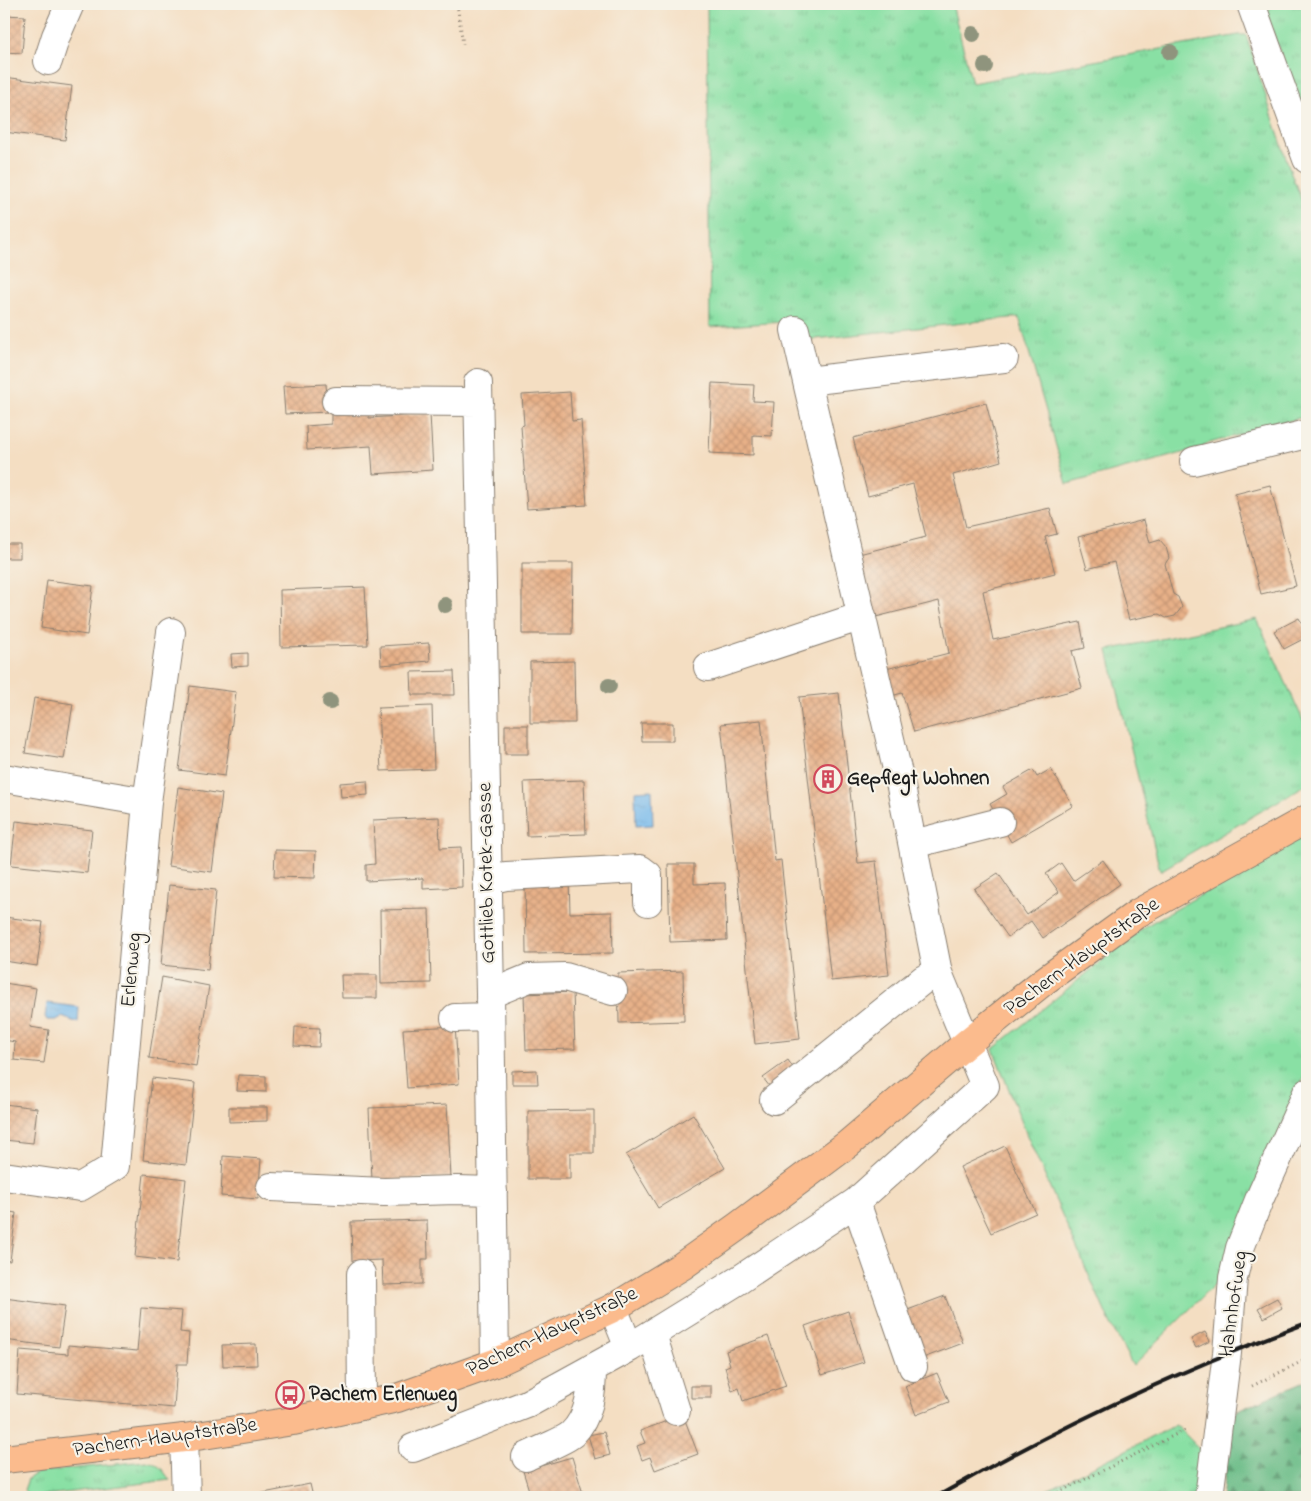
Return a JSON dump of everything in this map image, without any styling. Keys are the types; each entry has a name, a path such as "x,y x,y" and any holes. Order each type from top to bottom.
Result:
{"main road":[{"name":"Pachern-Hauptstraße","path":"4,1459 184,1438 293,1421 396,1398 495,1363 613,1308 698,1255 840,1150 1044,981 1138,913 1307,819"}],"street":[{"path":"48,61 56,36 70,4"},
{"path":"1251,4 1307,159"},
{"path":"795,330 900,782 938,973 967,1043"},
{"path":"807,381 1004,358"},
{"name":"Gottlieb Kotek-Gasse","path":"336,401 478,393 495,1363"},
{"path":"1194,461 1307,434"},
{"path":"708,667 862,616"},
{"path":"4,778 147,802 171,632"},
{"name":"Erlenweg","path":"4,1176 80,1188 115,1166 147,802"},
{"path":"913,844 1000,822"},
{"path":"487,880 506,876 640,869 648,875 648,902"},
{"path":"774,1100 924,979 938,973"},
{"path":"455,1018 490,1006 529,978 565,977 613,991"},
{"name":"Pachern-Hauptstraße","path":"413,1448 527,1404 629,1348 739,1280 856,1202 985,1086 967,1043"},
{"name":"Hahnhofweg","path":"1209,1497 1227,1353 1233,1278 1240,1248 1259,1200 1307,1093"},
{"path":"271,1187 384,1192 493,1191"},
{"path":"856,1202 913,1367"},
{"path":"361,1274 362,1405"},
{"path":"613,1308 629,1348"},
{"path":"652,1334 676,1411"},
{"path":"526,1457 571,1434 588,1411 592,1386 592,1368"},
{"path":"184,1438 186,1497"}],"path":[{"path":"457,4 463,44"},
{"path":"1221,1389 1247,1388 1307,1359"},
{"path":"1049,1497 1193,1427 1217,1424"}],"green space":[{"path":"707,4 952,4 972,83 1246,35 1290,170 1307,214 1307,416 1206,444 1201,448 1067,484 1019,317 806,340 798,321 710,327"},
{"path":"1275,4 1307,4 1307,131 1266,12"},
{"path":"1257,619 1307,729 1307,784 1160,871 1108,650"},
{"path":"1307,834 1307,1070 1219,1280 1133,1366 1110,1323 1028,1138 993,1049 1144,927"},
{"path":"1307,1380 1307,1497 1222,1497 1233,1413"},
{"path":"1176,1425 1202,1451 1203,1497 1033,1497"},
{"path":"146,1461 154,1463 170,1480 30,1497 24,1490 28,1479 38,1472"}],"water":[{"path":"652,790 653,825 636,826 635,791"},
{"path":"47,1003 79,1007 78,1023 62,1017 56,1020 47,1020 45,1017"}],"building":[{"path":"4,15 25,16 22,53 4,52"},
{"path":"4,77 72,86 65,140 4,132"},
{"path":"712,383 754,385 753,401 774,402 772,436 753,435 753,455 709,453"},
{"path":"326,384 328,412 285,414 283,386"},
{"path":"570,392 572,421 581,420 587,505 527,509 521,426 524,425 522,395"},
{"path":"986,403 1001,461 953,475 966,527 1050,508 1057,534 1045,537 1055,573 983,591 993,640 1080,622 1085,648 1072,651 1082,688 914,732 902,693 888,697 882,670 949,653 939,601 872,618 855,555 926,537 913,484 868,496 853,438"},
{"path":"369,410 369,418 430,414 433,470 373,474 371,446 307,450 306,426 331,424 331,413"},
{"path":"1270,485 1296,586 1261,594 1235,494"},
{"path":"1144,520 1150,543 1160,540 1166,547 1169,558 1165,564 1173,594 1178,597 1182,607 1175,616 1166,618 1159,614 1129,620 1114,562 1087,569 1078,537"},
{"path":"4,544 20,544 20,558 4,558"},
{"path":"522,563 573,563 572,634 522,634"},
{"path":"47,580 93,586 87,635 41,628"},
{"path":"365,587 368,645 281,647 280,590"},
{"path":"1299,618 1307,633 1307,637 1284,649 1274,631"},
{"path":"429,643 430,661 381,665 380,646"},
{"path":"248,653 248,666 232,667 231,654"},
{"path":"574,661 575,723 530,723 530,662"},
{"path":"454,671 455,695 412,695 411,672"},
{"path":"190,686 236,692 225,776 179,770"},
{"name":"Gepflegt Wohnen","path":"839,693 858,863 876,861 889,975 831,981 799,697"},
{"path":"34,698 73,704 64,759 25,753"},
{"path":"432,706 434,769 381,771 378,708"},
{"path":"761,720 775,861 781,860 800,1039 755,1044 721,724"},
{"path":"641,723 673,723 673,741 642,741"},
{"path":"505,725 528,725 528,754 505,754"},
{"path":"1051,769 1073,806 1011,842 990,804 1007,794 1003,787 1033,770 1037,777"},
{"path":"584,780 586,834 527,836 524,782"},
{"path":"367,781 368,795 341,797 340,783"},
{"path":"178,787 222,794 212,872 168,866"},
{"path":"439,817 440,848 461,847 462,887 423,889 423,878 366,881 366,865 375,864 373,820"},
{"path":"16,821 92,830 87,873 11,865"},
{"path":"275,850 316,851 315,878 274,877"},
{"path":"1103,860 1120,884 1043,938 1031,921 1008,937 974,889 998,873 1027,915 1059,892 1046,874 1061,863 1073,881"},
{"path":"668,864 694,864 694,884 725,883 727,940 670,942"},
{"path":"569,878 570,913 612,912 613,953 526,954 525,879"},
{"path":"169,885 216,890 208,970 161,965"},
{"path":"429,909 431,983 381,984 380,910"},
{"path":"4,917 43,922 37,966 4,961"},
{"path":"683,971 684,1021 619,1023 618,973"},
{"path":"341,975 377,975 377,998 342,998"},
{"path":"162,977 209,986 196,1066 149,1058"},
{"path":"4,983 36,988 30,1027 49,1030 44,1063 14,1060 15,1042 4,1040"},
{"path":"573,992 575,1049 526,1050 524,994"},
{"path":"455,1026 459,1084 407,1088 403,1029"},
{"path":"295,1027 320,1028 319,1047 294,1046"},
{"path":"788,1060 794,1069 770,1087 763,1078"},
{"path":"537,1070 538,1084 512,1084 512,1071"},
{"path":"238,1075 266,1076 266,1092 237,1091"},
{"path":"152,1078 195,1083 186,1165 143,1160"},
{"path":"4,1104 37,1108 33,1143 4,1140"},
{"path":"447,1105 451,1177 372,1181 369,1108"},
{"path":"229,1107 267,1107 267,1121 229,1122"},
{"path":"594,1110 594,1153 570,1153 570,1179 528,1179 528,1111"},
{"path":"693,1114 725,1168 658,1208 626,1155"},
{"path":"1005,1146 1036,1213 991,1233 960,1167"},
{"path":"223,1156 261,1159 258,1199 221,1196"},
{"path":"144,1174 186,1179 177,1262 135,1257"},
{"path":"4,1211 16,1213 10,1261 4,1260"},
{"path":"427,1220 428,1259 422,1259 422,1284 383,1285 382,1260 352,1261 351,1222"},
{"path":"945,1296 963,1343 923,1358 905,1311"},
{"path":"4,1298 65,1306 59,1347 4,1340"},
{"path":"1277,1298 1282,1308 1264,1318 1258,1308"},
{"path":"141,1308 182,1311 180,1332 189,1333 187,1364 177,1364 174,1408 17,1394 20,1350 68,1354 68,1345 137,1351"},
{"path":"848,1311 864,1362 822,1375 805,1326"},
{"path":"1205,1332 1210,1341 1196,1348 1191,1339"},
{"path":"768,1336 786,1386 743,1401 739,1388 732,1391 725,1367 730,1365 726,1351"},
{"path":"256,1344 257,1365 223,1366 222,1345"},
{"path":"937,1373 949,1402 916,1415 905,1386"},
{"path":"691,1386 711,1386 711,1398 691,1398"},
{"path":"683,1415 698,1454 655,1470 650,1457 642,1460 637,1446 645,1443 640,1431"},
{"path":"604,1432 610,1455 595,1459 588,1435"},
{"path":"572,1457 584,1497 531,1497 523,1471"},
{"path":"310,1484 313,1497 248,1497 248,1496"},
{"path":"449,1494 450,1497 437,1497"}],"railway":[{"path":"936,1497 1026,1448 1118,1402 1211,1360 1307,1323"}],"place":[{"name":"Gepflegt Wohnen","path":"828,779"},
{"name":"Pachern Erlenweg","path":"290,1395"}]}
